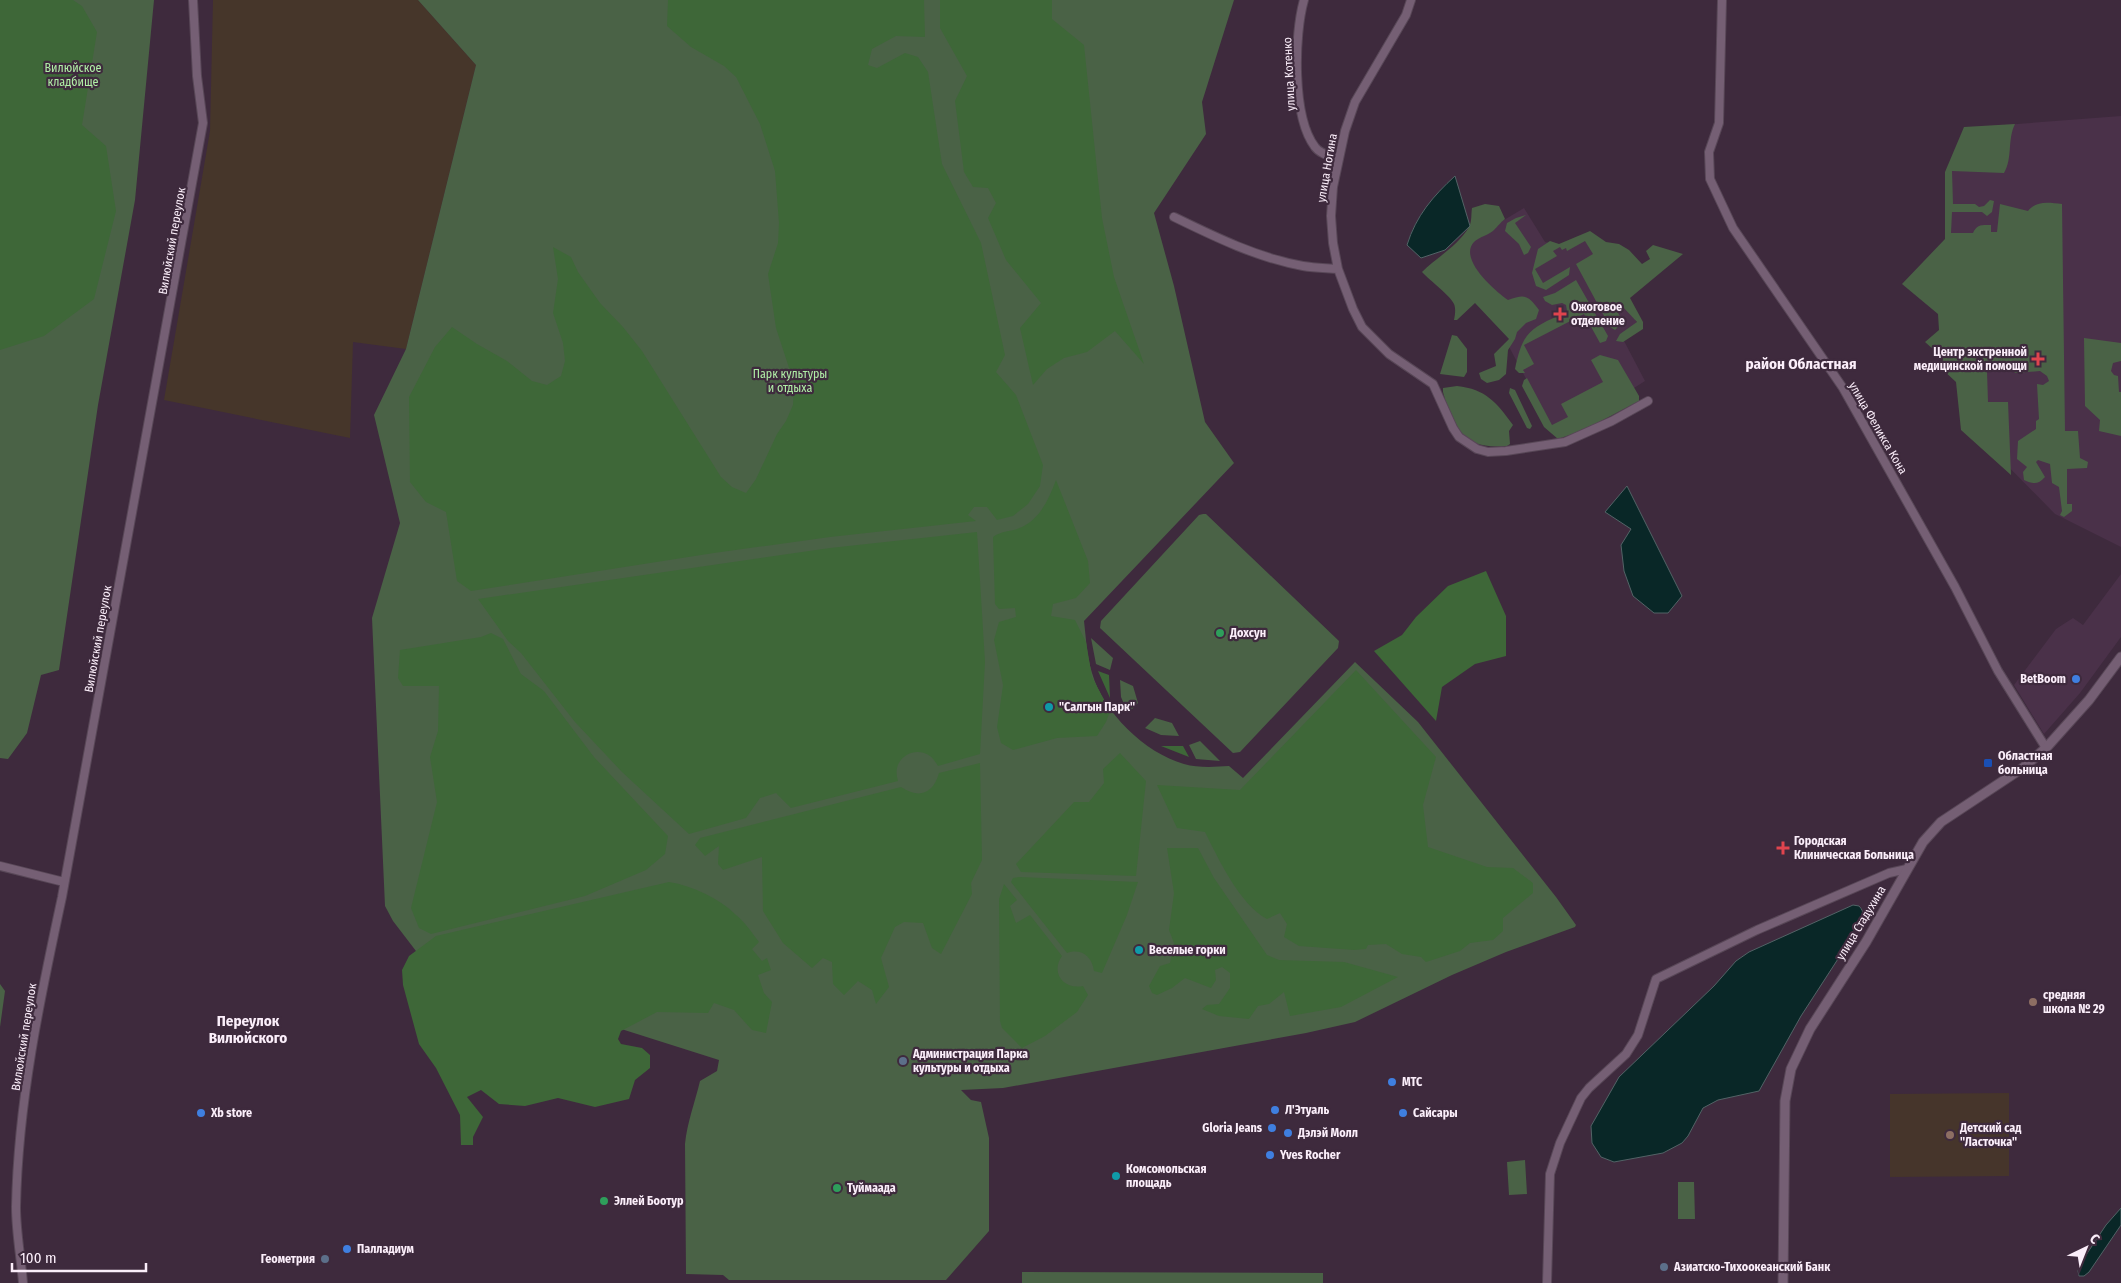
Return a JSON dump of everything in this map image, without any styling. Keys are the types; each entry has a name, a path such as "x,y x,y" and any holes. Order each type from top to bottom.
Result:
{"street":[{"name":"Вилюйский переулок","path":"23,1283 16,1209 23,1114 35,1024 64,882 200,148 203,123 197,76 193,0"},
{"name":"улица Котенко","path":"1304,0 1298,28 1300,106 1304,124 1316,149 1338,159"},
{"name":"улица Ногина","path":"1411,0 1406,15 1355,102 1345,131 1333,187 1330,216 1338,269 1362,327 1389,354 1433,384 1453,428 1463,440 1477,449 1488,452 1565,442 1612,421 1648,401"},
{"name":"улица Феликса Кона","path":"1722,0 1719,122 1709,152 1710,179 1733,228 1843,388 1956,587 1998,671 2046,748"},
{"path":"1174,217 1226,242 1266,256 1304,266 1338,269"},
{"name":"улица Стадухина","path":"1783,1283 1785,1101 1791,1069 1810,1030 1866,942 1923,842 1941,822 2024,766 2046,748 2083,707 2121,656"},
{"path":"0,866 64,882"},
{"path":"1547,1283 1550,1174 1560,1143 1585,1093 1626,1054 1638,1035 1656,979 1757,930 1889,873 1907,869"}],"shaded area":[{"path":"213,0 418,0 476,65 406,349 353,342 350,438 164,400 210,131"},
{"name":"Центр экстренной медицинской помощи","path":"2121,116 2121,547 2055,514 1994,452 1963,430 1947,172 1965,128"},
{"path":"1455,176 1470,226 1445,250 1421,258 1407,245 1415,225 1439,191"},
{"name":"Ожоговое отделение","path":"1524,208 1545,242 1559,246 1591,232 1640,329 1623,339 1645,381 1557,437 1507,343 1511,339 1466,251 1469,241"},
{"path":"1627,486 1682,596 1668,613 1654,613 1633,596 1624,571 1621,545 1631,529 1605,512"},
{"path":"2121,574 2121,637 2080,693 2044,734 2014,685 2056,629 2073,618 2083,625"},
{"path":"1853,905 1859,906 1862,910 1863,917 1860,925 1801,1016 1759,1091 1718,1100 1703,1108 1688,1136 1682,1143 1663,1153 1614,1162 1601,1157 1592,1143 1591,1126 1619,1077 1714,986 1736,961 1749,952"},
{"name":"Детский сад \"Ласточка\"","path":"2009,1093 2009,1176 1890,1177 1890,1094"},
{"path":"2121,1208 2121,1225 2089,1272 2084,1276 2079,1276 2080,1264 2106,1225"}],"green space":[{"name":"Вилюйское кладбище","path":"0,0 154,0 135,200 98,405 59,670 41,675 27,733 8,759 0,758"},
{"path":"0,0 73,0 82,6 97,32 82,125 106,146 116,211 94,299 44,336 0,350"},
{"name":"Парк культуры и отдыха","path":"418,0 1234,0 1202,102 1206,134 1154,213 1174,286 1205,422 1234,463 1084,621 1092,673 1098,688 1116,716 1127,729 1155,751 1169,759 1184,764 1206,767 1229,766 1243,778 1355,662 1418,722 1556,897 1576,925 1575,927 1506,952 1452,975 1355,1022 1306,1033 1003,1088 961,1090 971,1100 981,1102 989,1138 989,1231 946,1280 729,1280 723,1275 686,1274 686,1136 700,1081 717,1071 719,1060 429,968 393,921 385,906 372,618 400,523 374,415 406,349 476,65"},
{"path":"668,0 924,0 925,37 896,36 872,49 868,65 877,68 905,53 918,57 928,72 942,164 981,243 1005,355 996,372 1016,395 1043,465 1040,486 1028,504 1013,516 997,520 987,507 974,507 968,515 976,521 830,537 714,553 471,591 457,581 446,512 426,502 410,482 409,397 435,347 452,327 507,361 532,381 547,385 561,376 565,361 563,343 553,313 558,279 553,247 571,257 578,272 600,303 623,327 642,351 721,477 732,487 746,493 756,479 793,405 794,383 776,328 768,274 778,243 779,223 775,171 760,124 736,77 724,66 691,47 667,26"},
{"path":"940,0 1052,0 1052,19 1084,45 1102,218 1114,277 1144,364 1115,331 1087,352 1064,358 1047,369 1033,385 1020,328 1041,303 1006,260 988,218 996,203 988,188 973,187 964,172 955,101 967,76 940,28"},
{"path":"2015,124 2011,136 2007,167 2004,173 1952,171 1953,204 1975,204 1979,207 1984,206 1990,200 1994,201 1992,212 1987,216 1982,212 1952,212 1951,233 1973,233 1978,227 1985,225 1991,225 1991,232 1997,232 2000,204 2028,211 2039,204 2062,204 2065,431 2078,431 2080,458 2088,462 2087,468 2067,469 2067,504 2072,504 2072,511 2064,517 2060,515 2062,511 2059,487 2052,483 2050,464 2038,460 2036,462 2045,477 2038,483 2033,483 2024,480 2023,472 2027,467 2017,459 2018,441 2036,429 2036,421 2039,419 2037,384 2043,385 2049,381 2047,376 2040,371 2015,373 2011,368 2007,371 1987,371 1988,402 2008,402 2011,475 1961,430 1956,382 1942,369 1943,358 1925,342 1939,330 1938,314 1902,284 1945,239 1945,172 1964,127"},
{"path":"1485,204 1499,206 1505,219 1492,232 1474,242 1470,249 1474,265 1487,282 1508,300 1526,297 1539,310 1536,319 1526,323 1517,332 1508,350 1506,374 1499,380 1487,383 1481,379 1479,373 1496,366 1494,354 1509,339 1475,303 1457,320 1454,320 1455,308 1452,301 1422,272 1453,246 1464,234 1470,225 1472,208"},
{"path":"1526,215 1515,223 1531,247 1528,253 1524,255 1519,244 1505,231 1507,223"},
{"path":"1590,231 1606,242 1619,244 1629,250 1642,264 1650,259 1646,251 1653,245 1683,254 1630,298 1643,322 1643,329 1623,342 1616,341 1620,334 1637,322 1623,307 1617,311 1623,322 1615,330 1610,327 1576,264 1593,254 1585,241 1567,251 1566,248 1562,250 1560,247 1553,251 1557,256 1535,269 1543,283 1570,267 1569,275 1546,290 1536,286 1532,273 1538,249 1550,241 1559,244"},
{"path":"1576,280 1608,336 1606,341 1600,343 1584,314 1524,345 1534,364 1523,370 1525,373 1519,373 1515,369 1520,348 1528,334 1540,325 1560,315 1564,318 1568,317 1566,305 1562,303 1552,305 1545,301 1543,297 1555,293"},
{"path":"1452,335 1457,336 1467,349 1467,372 1464,377 1440,374"},
{"path":"2084,338 2121,343 2121,361 2113,363 2111,371 2114,375 2118,376 2119,392 2121,392 2121,436 2099,431 2100,420 2085,406"},
{"path":"1600,355 1618,360 1639,396 1639,401 1584,430 1558,439 1544,427 1522,386 1524,380 1527,378 1552,425 1568,417 1561,404 1603,382 1591,360"},
{"path":"1457,386 1476,390 1490,398 1502,410 1513,425 1509,431 1510,444 1507,446 1481,445 1463,435 1451,417 1443,392 1443,388"},
{"path":"1510,388 1515,390 1532,426 1530,429 1527,428 1509,393"},
{"path":"1056,480 1088,561 1090,583 1076,598 1053,604 1051,616 1075,620 1086,642 1092,677 1110,711 1106,722 1097,736 1057,738 1013,750 1001,743 997,727 1003,685 994,640 999,622 1016,617 1015,608 999,609 995,604 993,537 1029,523 1039,513"},
{"name":"Дохсун","path":"1206,514 1339,641 1338,648 1240,752 1233,753 1100,628 1101,621 1199,515"},
{"path":"977,532 985,662 980,754 938,766 925,753 910,753 899,763 897,768 898,781 791,808 776,793 760,798 746,818 689,834 622,772 575,722 521,653 508,641 478,599 830,548"},
{"path":"1486,571 1506,616 1506,656 1475,664 1442,687 1436,721 1374,651 1402,635 1416,617 1448,586"},
{"path":"491,633 503,639 521,674 544,691 594,757 668,836 665,854 646,870 585,896 431,934 419,928 411,908 437,802 430,757 438,731 439,686 403,686 398,678 400,650 481,637"},
{"path":"1091,638 1113,658 1110,670 1096,664"},
{"path":"1356,670 1436,757 1423,805 1428,847 1487,867 1513,868 1533,883 1533,893 1503,918 1503,931 1493,940 1470,943 1460,951 1426,962 1421,957 1402,954 1386,944 1368,945 1366,949 1354,950 1299,946 1284,937 1287,924 1280,913 1267,919 1248,903 1231,880 1205,832 1177,828 1157,785 1240,790"},
{"path":"1098,671 1109,675 1110,698"},
{"path":"1120,680 1133,686 1138,703 1128,713 1121,697"},
{"path":"1155,718 1172,723 1179,736 1161,735 1145,728"},
{"path":"1200,741 1220,761 1196,759 1189,745"},
{"path":"1161,746 1183,746 1189,757"},
{"path":"1120,753 1146,781 1136,876 1021,872 1016,864 1074,802 1089,802 1104,783 1103,769"},
{"path":"980,763 982,860 971,883 972,894 941,954 932,948 923,923 904,922 895,927 881,958 889,987 876,1004 872,990 858,981 844,995 833,984 832,962 823,958 812,968 783,943 763,911 762,857 723,870 718,864 719,846 705,856 695,845 700,838 901,787 914,793 924,792 933,786 939,773"},
{"path":"1167,848 1198,848 1214,878 1267,955 1279,960 1344,962 1398,977 1341,1007 1290,1016 1284,992 1269,1004 1258,1006 1249,1019 1219,1016 1202,1009 1207,1005 1219,1004 1230,988 1230,973 1222,967 1215,970 1216,980 1211,988 1185,978 1172,988 1157,995 1152,993 1149,986 1160,966 1170,963 1174,943 1169,930 1174,893"},
{"path":"1013,878 1138,882 1127,915 1102,973 1094,971 1091,961 1085,954 1077,952 1067,953 1011,882"},
{"path":"669,882 687,886 722,903 742,921 759,942 752,949 762,961 767,958 771,970 758,975 764,993 772,1002 766,1033 752,1030 734,1010 714,1003 708,1013 657,1012 621,1031 618,1039 621,1044 642,1048 650,1055 650,1068 635,1080 629,1099 595,1107 558,1098 525,1106 499,1104 481,1090 467,1097 483,1117 473,1137 473,1145 461,1145 460,1115 436,1068 419,1044 403,985 402,970 409,956 436,936"},
{"path":"1004,884 1017,900 1010,906 1016,923 1030,915 1062,956 1058,968 1058,974 1061,979 1065,983 1076,987 1083,986 1088,995 1077,1012 1045,1036 1022,1048 1002,1028 1000,1021 999,899"},
{"path":"0,984 5,991 0,1027"},
{"path":"1525,1160 1527,1194 1509,1195 1507,1162"},
{"path":"1678,1182 1694,1182 1695,1219 1678,1219"},
{"path":"1022,1272 1323,1273 1323,1283 1022,1283"}],"place":[{"name":"Ожоговое отделение","path":"1560,314"},
{"name":"Центр экстренной медицинской помощи","path":"2038,359"},
{"name":"Дохсун","path":"1220,633"},
{"name":"BetBoom","path":"2076,679"},
{"name":"\"Салгын Парк\"","path":"1049,707"},
{"name":"Областная больница","path":"1988,763"},
{"name":"Городская Клиническая Больница","path":"1783,848"},
{"name":"Веселые горки","path":"1139,950"},
{"name":"средняя школа № 29","path":"2033,1002"},
{"name":"Администрация Парка культуры и отдыха","path":"903,1061"},
{"name":"МТС","path":"1392,1082"},
{"name":"Л'Этуаль","path":"1275,1110"},
{"name":"Xb store","path":"201,1113"},
{"name":"Сайсары","path":"1403,1113"},
{"name":"Gloria Jeans","path":"1272,1128"},
{"name":"Дэлэй Молл","path":"1288,1133"},
{"name":"Детский сад \"Ласточка\"","path":"1950,1135"},
{"name":"Yves Rocher","path":"1270,1155"},
{"name":"Комсомольская площадь","path":"1116,1176"},
{"name":"Туймаада","path":"837,1188"},
{"name":"Эллей Боотур","path":"604,1201"},
{"name":"Палладиум","path":"347,1249"},
{"name":"Геометрия","path":"325,1259"},
{"name":"Азиатско-Тихоокеанский Банк","path":"1664,1267"}],"district":[{"name":"район Областная","path":"1801,364"},
{"name":"Переулок Вилюйского","path":"248,1030"}]}
